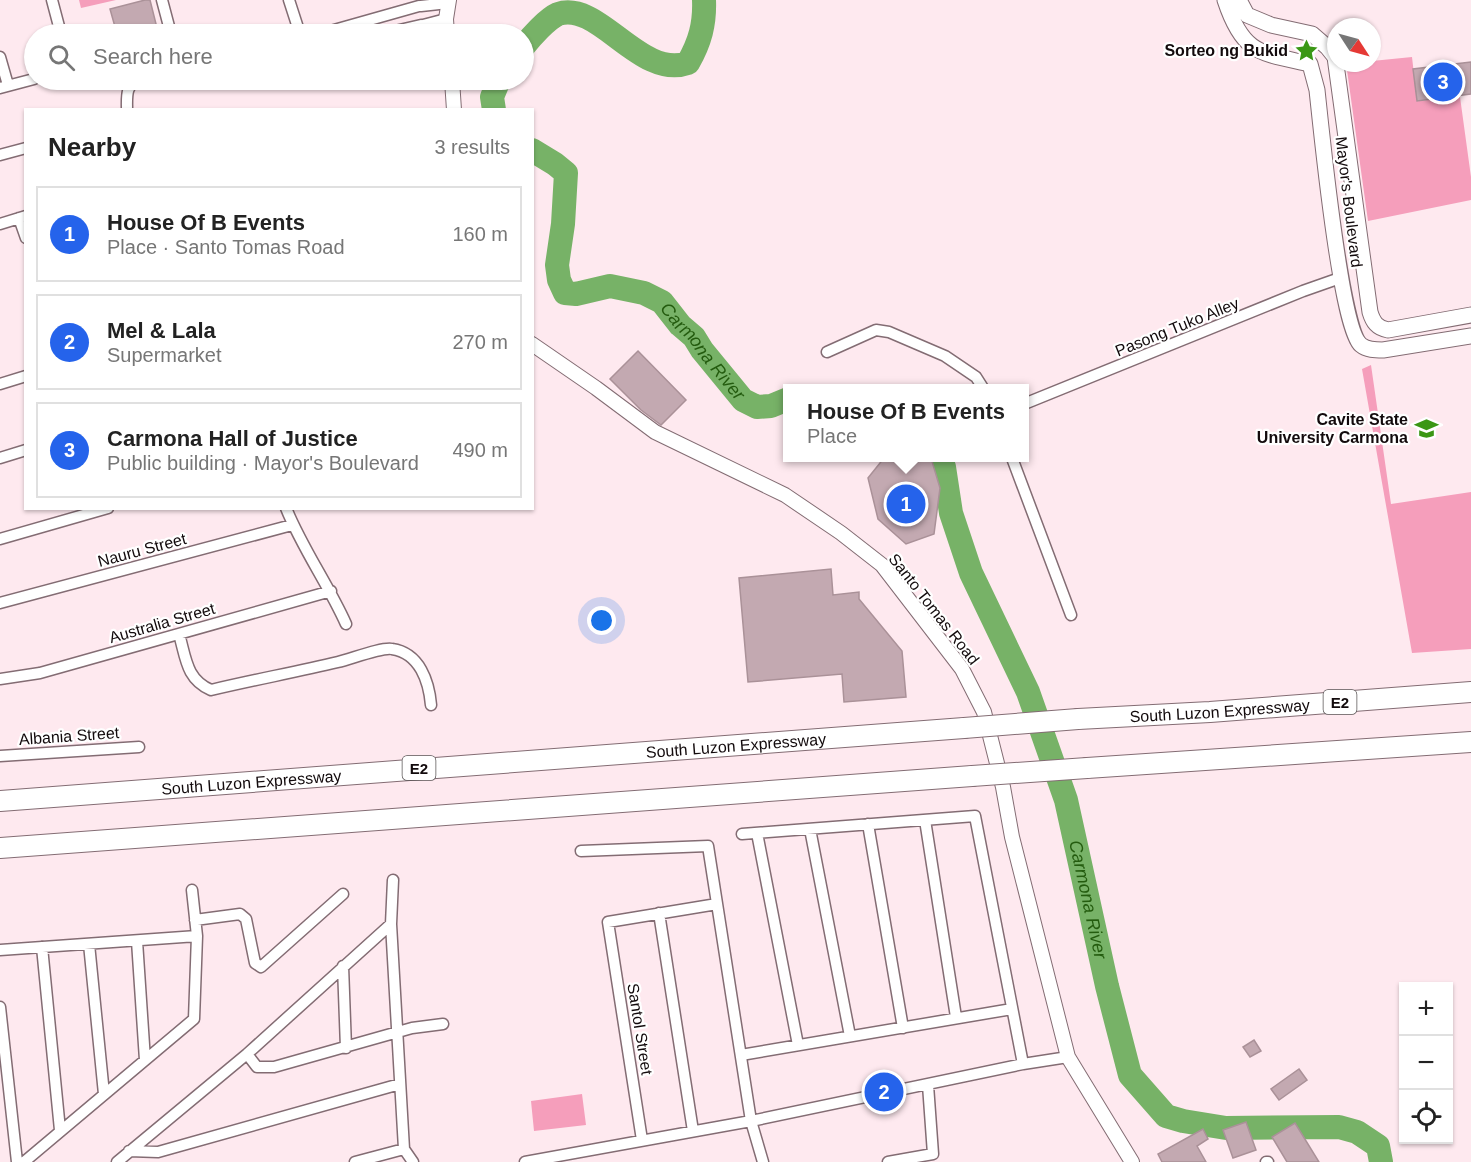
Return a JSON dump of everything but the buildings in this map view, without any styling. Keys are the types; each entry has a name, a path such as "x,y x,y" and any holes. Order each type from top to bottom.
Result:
{"highway":[{"name":"South Luzon Expressway","path":"0,801 1078,719 1210,712 1471,692"},
{"path":"0,848 972,776 1471,742"}],"main road":[{"name":"Mayor's Boulevard","path":"1226,0 1230,15 1240,34 1255,48 1269,56 1310,64 1317,90 1340,278 1353,333 1360,345 1371,350 1383,350 1471,336"},
{"name":"Mayor's Boulevard","path":"1239,0 1247,15 1271,25 1312,34 1335,57 1370,312 1376,326 1388,330 1471,315"}],"street":[{"path":"52,0 58,24"},
{"path":"162,0 168,24"},
{"path":"289,0 297,24"},
{"path":"355,24 420,6 448,2 446,24"},
{"path":"387,15 387,24"},
{"path":"425,24 446,18"},
{"path":"0,57 4,87 24,82"},
{"path":"127,90 127,108"},
{"path":"453,90 454,108"},
{"path":"0,155 24,149"},
{"path":"0,224 22,217"},
{"name":"Pasong Tuko Alley","path":"1029,402 1340,278"},
{"path":"827,352 876,330 889,332 945,356 976,377 980,384"},
{"name":"Santo Tomas Road","path":"534,345 655,432 785,495 841,533 882,565 962,669 984,712 1003,787 1012,837 1068,1057 1132,1162"},
{"path":"0,384 24,377"},
{"path":"0,458 24,451"},
{"path":"1014,462 1071,615"},
{"path":"0,539 101,510"},
{"path":"287,510 292,525 331,591 346,624"},
{"name":"Nauru Street","path":"0,603 292,525"},
{"name":"Australia Street","path":"0,679 40,673 331,591"},
{"path":"179,634 191,675 199,685 211,690 391,648 403,652 420,665 429,688 431,705"},
{"name":"Albania Street","path":"0,756 139,747"},
{"path":"742,834 975,816 1023,1064"},
{"path":"925,820 956,1017"},
{"path":"868,824 903,1028"},
{"path":"810,829 850,1036"},
{"path":"757,833 798,1045"},
{"path":"581,851 708,846 751,1120 763,1162"},
{"path":"393,879 391,924 404,1149 413,1162"},
{"path":"24,1162 194,1019 197,936 192,890"},
{"path":"195,920 240,914 246,919 255,963 261,967 343,894"},
{"path":"693,1131 659,914 717,904"},
{"name":"Santol Street","path":"642,1140 608,922 659,914"},
{"path":"117,1162 247,1054 391,924"},
{"path":"0,950 197,936"},
{"path":"137,941 145,1060"},
{"path":"89,944 104,1094"},
{"path":"42,947 60,1130"},
{"path":"343,966 346,1048"},
{"path":"0,1007 17,1162"},
{"path":"741,1055 1012,1009"},
{"path":"247,1054 257,1067 266,1068 346,1048 412,1028 443,1024"},
{"path":"525,1162 1068,1057"},
{"path":"129,1151 158,1152 400,1084"},
{"path":"888,1162 933,1154 928,1085"},
{"path":"355,1162 404,1149"}],"shaded area":[{"path":"79,0 116,0 81,8"},
{"path":"1412,57 1417,101 1460,97 1471,177 1471,200 1368,221 1347,72 1381,72 1381,60"},
{"path":"1371,365 1391,504 1471,492 1471,649 1412,653 1362,369"},
{"path":"582,1094 586,1125 534,1131 531,1101"}],"waterway":[{"name":"Carmona River","path":"534,35 554,16 573,13 589,18 653,61 670,65 688,63 701,33 704,0"},
{"name":"Carmona River","path":"494,108 492,97 495,90"},
{"name":"Carmona River","path":"534,151 566,173 563,224 557,265 559,280 565,293 576,294 610,286 644,293 662,302 680,325 694,337 743,400 757,407 771,406 783,401"},
{"name":"Carmona River","path":"942,462 951,513 971,573 1028,692 1066,800 1107,986 1130,1075 1166,1116 1226,1128 1339,1127 1357,1132 1378,1146 1381,1162"}],"place":[{"name":"Sorteo ng Bukid","path":"1306,50"},
{"name":"Carmona Hall of Justice","path":"1443,82"},
{"name":"Cavite State University Carmona","path":"1426,428"},
{"name":"House Of B Events","path":"906,504"},
{"name":"Mel & Lala","path":"884,1092"}]}
